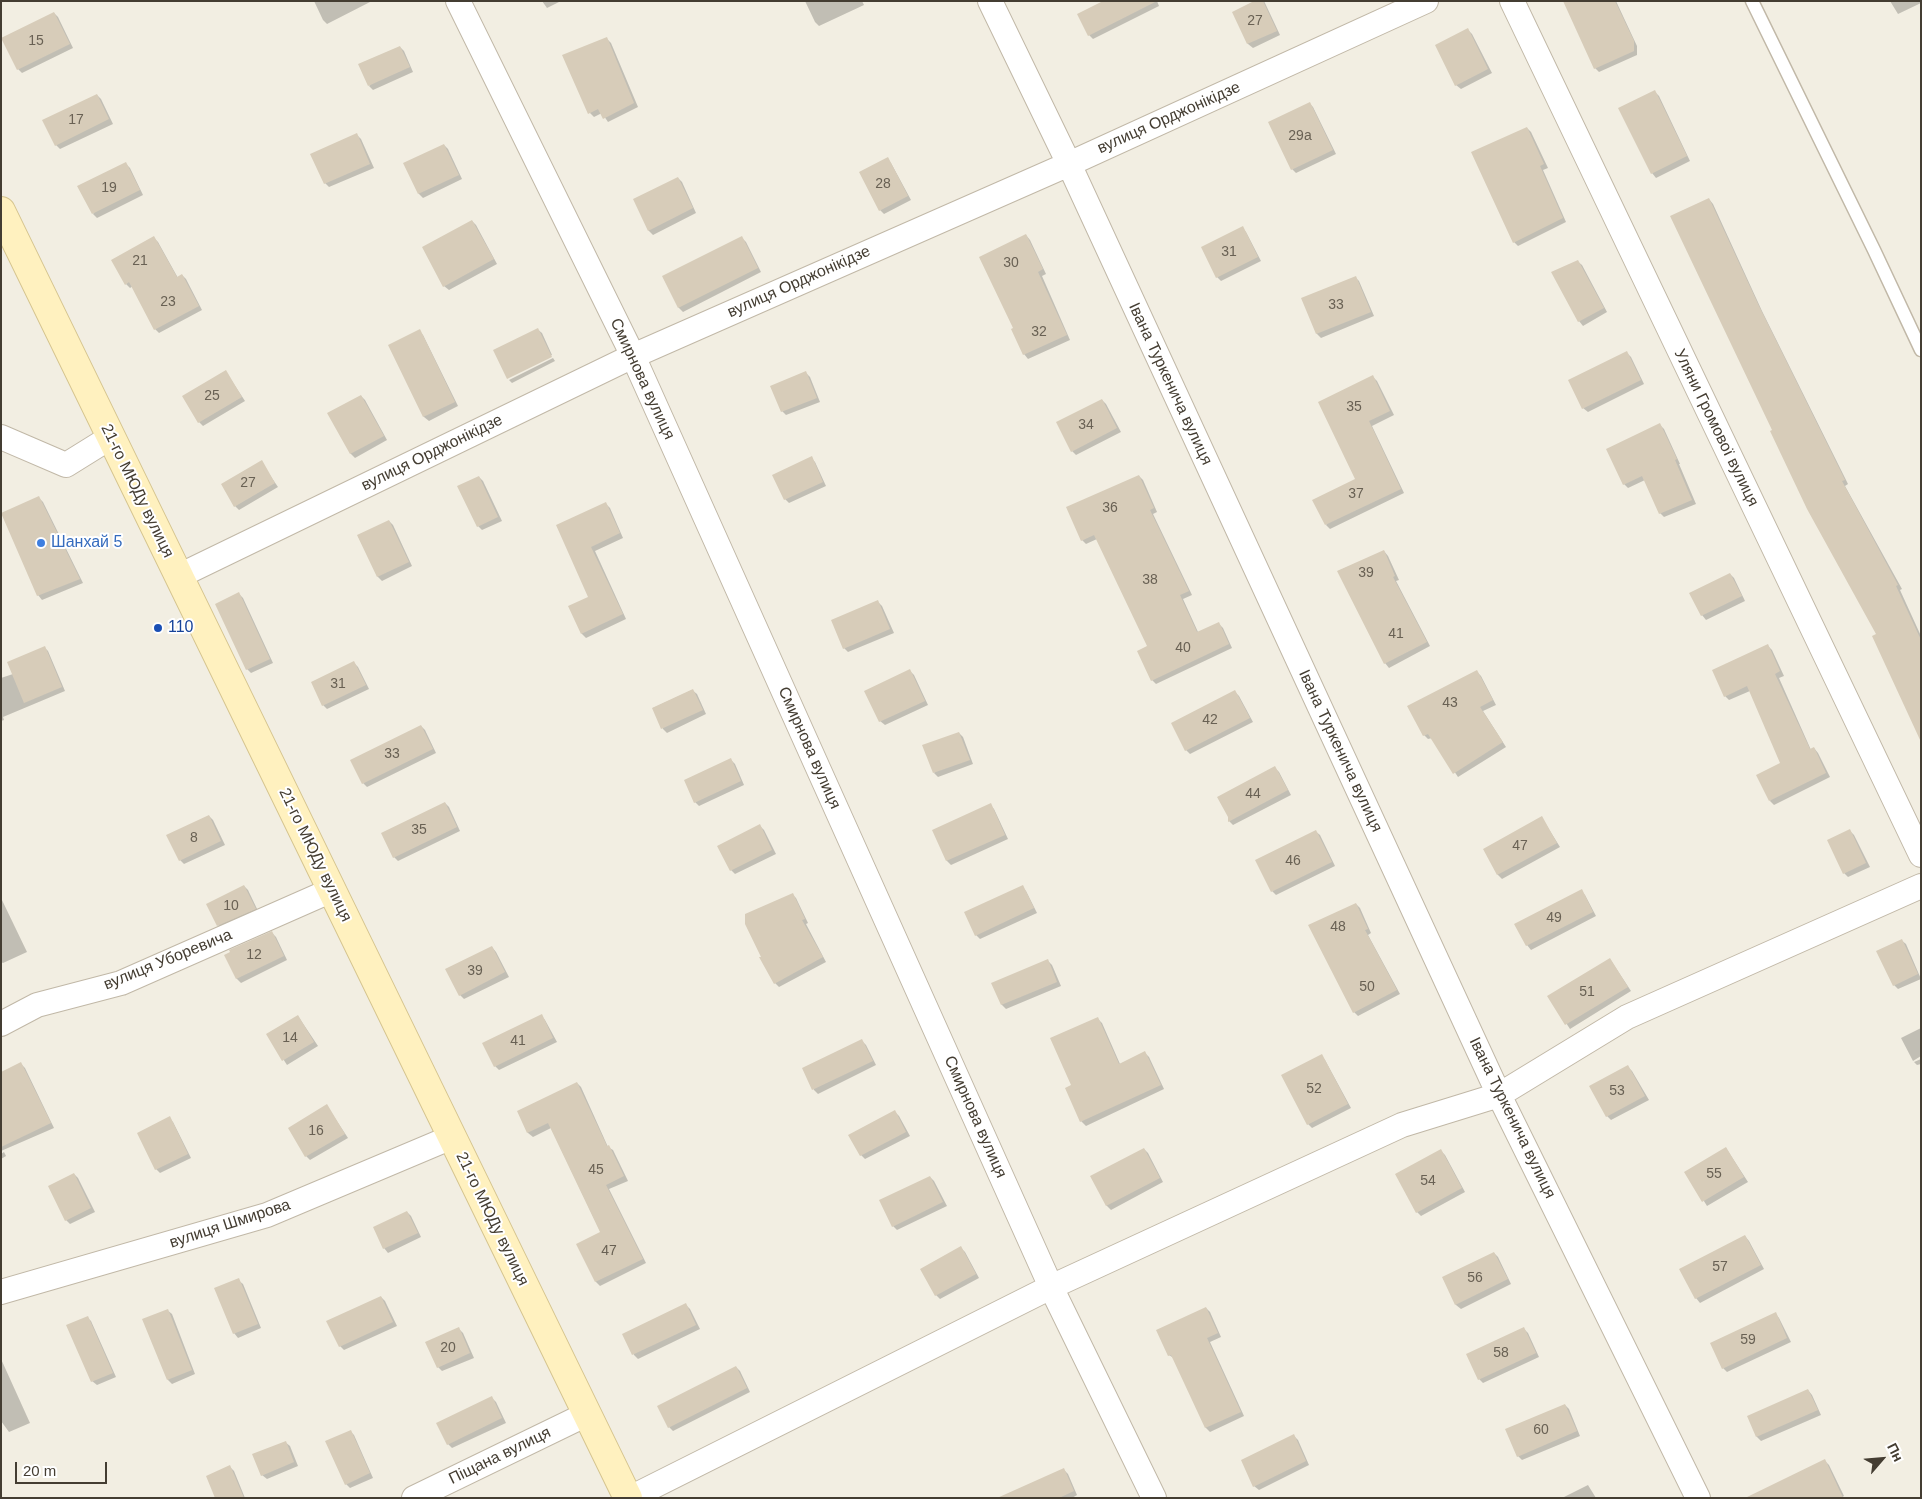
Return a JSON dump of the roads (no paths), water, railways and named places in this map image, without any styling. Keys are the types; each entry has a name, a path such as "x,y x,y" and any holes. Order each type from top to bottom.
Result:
{"street":[{"name":"Смирнова вулиця","path":"458,1 633,356 1051,1287 1154,1498"},
{"name":"Івана Туркенича вулиця","path":"990,1 1069,164 1499,1095 1698,1498"},
{"name":"вулиця Орджонікідзе","path":"179,576 633,356 1069,164 1426,1"},
{"name":"Уляни Громової вулиця","path":"1512,1 1921,855"},
{"name":"21-го МЮДу вулиця","path":"1,212 629,1498"},
{"path":"1,437 66,465 111,437"},
{"path":"629,1498 1051,1287 1402,1125 1499,1095 1626,1017 1921,886"},
{"name":"вулиця Уборевича","path":"1,1024 37,1005 120,983 332,890"},
{"name":"вулиця Шмирова","path":"1,1292 267,1215 452,1137"},
{"name":"Піщана вулиця","path":"414,1498 587,1414"}],"lane":[{"path":"1752,1 1921,350"}],"place":[{"name":"Шанхай 5","path":"41,543"},
{"name":"110","path":"158,628"}]}
